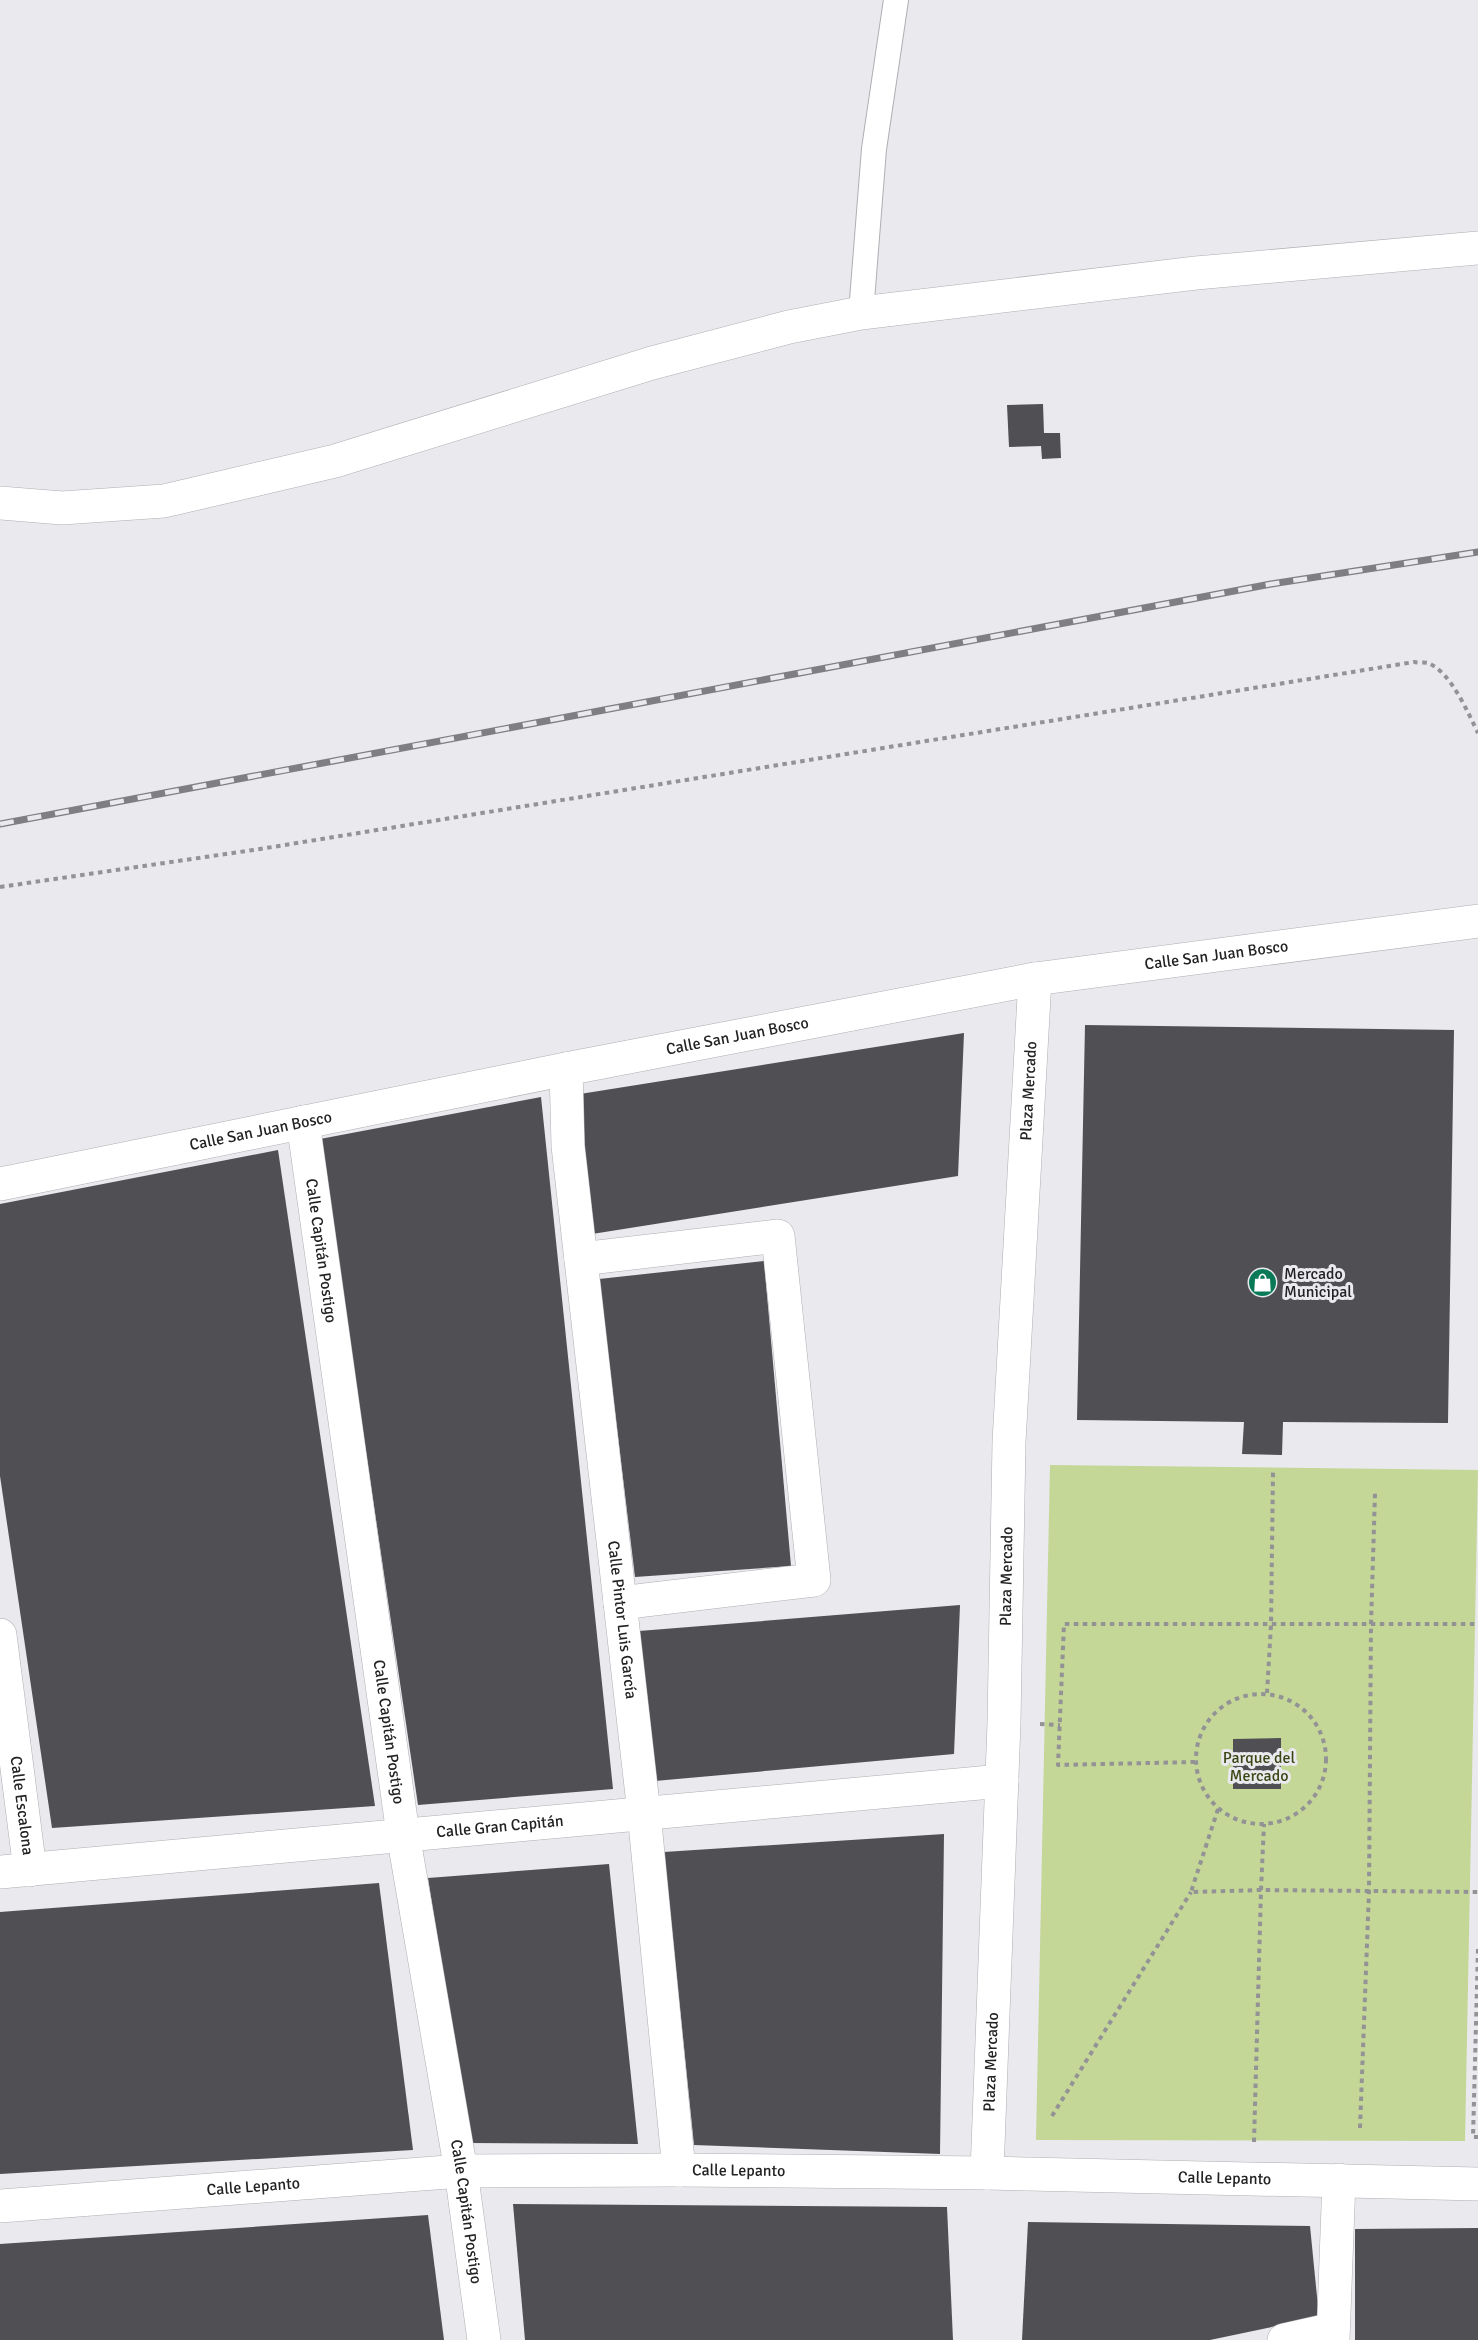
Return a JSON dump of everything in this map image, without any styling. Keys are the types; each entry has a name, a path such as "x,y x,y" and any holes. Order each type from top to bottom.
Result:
{"street":[{"path":"0,503 62,508 164,501 335,461 652,363 789,327 861,313 1196,273 1478,248"},
{"name":"Calle San Juan Bosco","path":"0,1184 566,1069 1035,979 1478,921"},
{"name":"Plaza Mercado","path":"987,2173 1002,1780 1008,1442 1035,979"},
{"name":"Calle Pintor Luis García","path":"566,1069 568,1146 645,1813 679,2170"},
{"name":"Calle Capitán Postigo","path":"303,1122 403,1834 461,2171 484,2340"},
{"path":"581,1259 778,1236 814,1580 620,1603"},
{"name":"Calle Escalona","path":"0,1635 15,1871"},
{"name":"Calle Gran Capitán","path":"15,1871 1002,1780"},
{"name":"Calle Lepanto","path":"0,2206 461,2171 679,2170 987,2173 1478,2184"},
{"path":"1284,2340 1333,2335 1339,2180"}],"lane":[{"path":"861,313 874,148 896,0"}],"path":[{"path":"0,887 283,845 1414,662 1428,663 1439,671 1457,693 1478,733"},
{"path":"1267,1693 1271,1625 1274,1472"},
{"path":"1360,2128 1369,1891 1371,1624 1375,1493"},
{"path":"1195,1762 1058,1765 1064,1624 1478,1624"},
{"path":"1267,1693 1295,1703 1307,1712 1323,1738 1325,1768 1315,1795 1293,1816 1264,1824 1248,1823 1232,1818 1218,1809 1207,1796 1199,1780 1195,1762 1198,1740 1208,1720 1225,1704 1245,1695 1267,1693"},
{"path":"1052,2116 1191,1892 1218,1809"},
{"path":"1253,2178 1264,1824"},
{"path":"1191,1892 1261,1890 1478,1892"},
{"path":"1478,1949 1473,2137 1478,2137"}],"green space":[{"name":"Parque del Mercado","path":"1050,1465 1478,1470 1465,2141 1036,2140"}],"building":[{"path":"1043,404 1044,433 1060,433 1061,458 1042,459 1041,446 1009,447 1007,405"},
{"name":"Mercado Municipal","path":"1085,1025 1454,1030 1448,1423 1283,1422 1282,1455 1242,1454 1244,1422 1077,1420"},
{"path":"964,1033 958,1176 592,1234 580,1094"},
{"path":"541,1097 613,1789 418,1805 320,1139"},
{"path":"278,1150 375,1806 52,1828 0,1476 0,1204"},
{"path":"764,1261 791,1566 635,1577 599,1279"},
{"path":"960,1605 954,1754 655,1781 639,1631"},
{"path":"1281,1738 1281,1789 1233,1789 1233,1739"},
{"path":"944,1834 940,2154 694,2145 664,1852"},
{"path":"609,1864 638,2144 470,2143 428,1878"},
{"path":"379,1883 413,2150 0,2174 0,1912"},
{"path":"513,2204 947,2207 953,2340 525,2340"},
{"path":"428,2215 444,2340 0,2340 0,2244"},
{"path":"1028,2222 1310,2226 1319,2317 1210,2340 1022,2340"},
{"path":"1478,2228 1478,2340 1355,2340 1355,2229"}],"railway":[{"path":"0,824 1271,584 1478,552"}],"place":[{"name":"Mercado Municipal","path":"1263,1283"}]}
